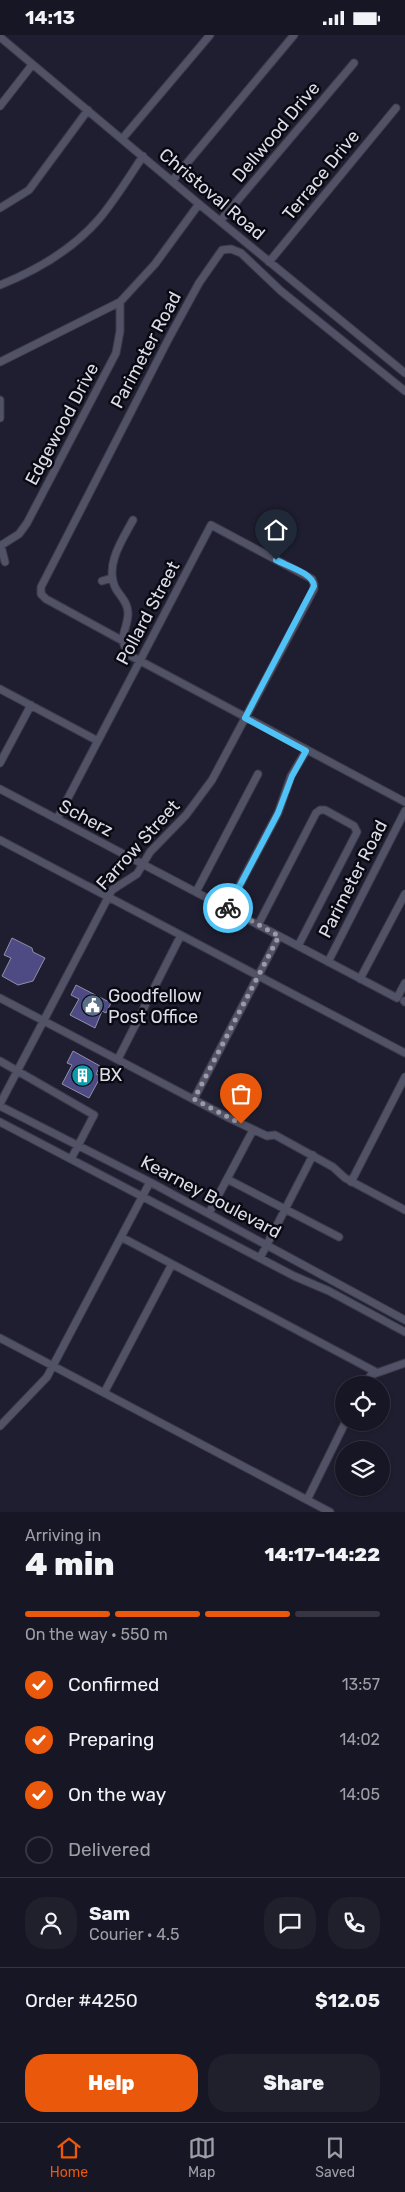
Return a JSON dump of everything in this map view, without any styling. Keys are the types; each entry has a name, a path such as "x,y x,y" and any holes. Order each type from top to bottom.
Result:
{"street":[{"path":"122,139 210,35"},
{"path":"172,181 294,35"},
{"name":"Christoval Road","path":"0,37 405,373"},
{"name":"Dellwood Drive","path":"221,220 354,63"},
{"path":"0,106 32,65"},
{"name":"Terrace Drive","path":"269,262 396,108"},
{"path":"0,208 29,190 88,110"},
{"path":"0,285 16,279 61,253 98,220 143,156"},
{"path":"0,363 120,302 155,264 199,204"},
{"name":"Parimeter Road","path":"123,641 46,599 41,594 42,587 199,283 222,250 231,249 241,253 281,291 405,391"},
{"name":"Edgewood Drive","path":"0,546 19,534 27,523 116,353 120,331 120,302"},
{"path":"0,400 0,418"},
{"path":"133,520 117,552 112,578 128,609 123,641 128,653 139,662 405,802"},
{"name":"Pollard Street","path":"57,819 211,525 314,581"},
{"path":"0,546 5,563"},
{"path":"102,581 112,578"},
{"name":"Farrow Street","path":"0,1105 108,897 115,887 134,877 153,849 186,815 204,792 314,589 314,581"},
{"path":"0,689 98,741"},
{"path":"0,763 31,705"},
{"path":"227,909 278,813 292,776 306,751"},
{"path":"196,892 258,774"},
{"name":"Scherz","path":"0,789 402,1000"},
{"path":"258,925 316,813 320,810 325,810 354,826 357,832 298,946"},
{"name":"Parimeter Road","path":"328,961 405,811"},
{"path":"0,840 405,1053"},
{"path":"360,979 405,894"},
{"path":"118,1059 181,935"},
{"path":"194,1099 279,936"},
{"path":"402,1000 405,983"},
{"path":"0,998 267,1137 275,1135 333,1167 350,1181 405,1210"},
{"path":"0,1061 94,1115 71,1159"},
{"path":"350,1181 405,1077"},
{"name":"Kearney Boulevard","path":"0,1105 209,1213 405,1320"},
{"name":"Kearney Boulevard","path":"0,1122 405,1332"},
{"path":"209,1213 253,1130"},
{"path":"260,1257 312,1155"},
{"path":"227,1179 339,1237"},
{"path":"0,1426 44,1381 150,1182"},
{"path":"121,1237 376,1372"},
{"path":"104,1393 172,1264"},
{"path":"0,1338 330,1512"},
{"path":"370,1376 376,1372 405,1363"},
{"path":"307,1500 341,1431"}],"building":[{"path":"12,938 32,948 33,952 45,958 33,981 18,985 2,976 11,958 4,955"},
{"name":"Goodfellow Post Office","path":"76,985 111,1003 106,1013 102,1011 95,1028 70,1015 79,999 71,995"},
{"name":"BX","path":"73,1051 100,1066 96,1074 101,1076 89,1098 62,1084 72,1065 67,1063"}],"way so far":[{"path":"228,908 279,936 194,1099 241,1124"}],"place":[{"name":"Goodfellow Post Office","path":"92,1006"},
{"name":"BX","path":"83,1075"}],"route":[{"path":"228,908 284,801 288,785 306,751 245,718 314,589 314,581 312,579 276,560"}]}
